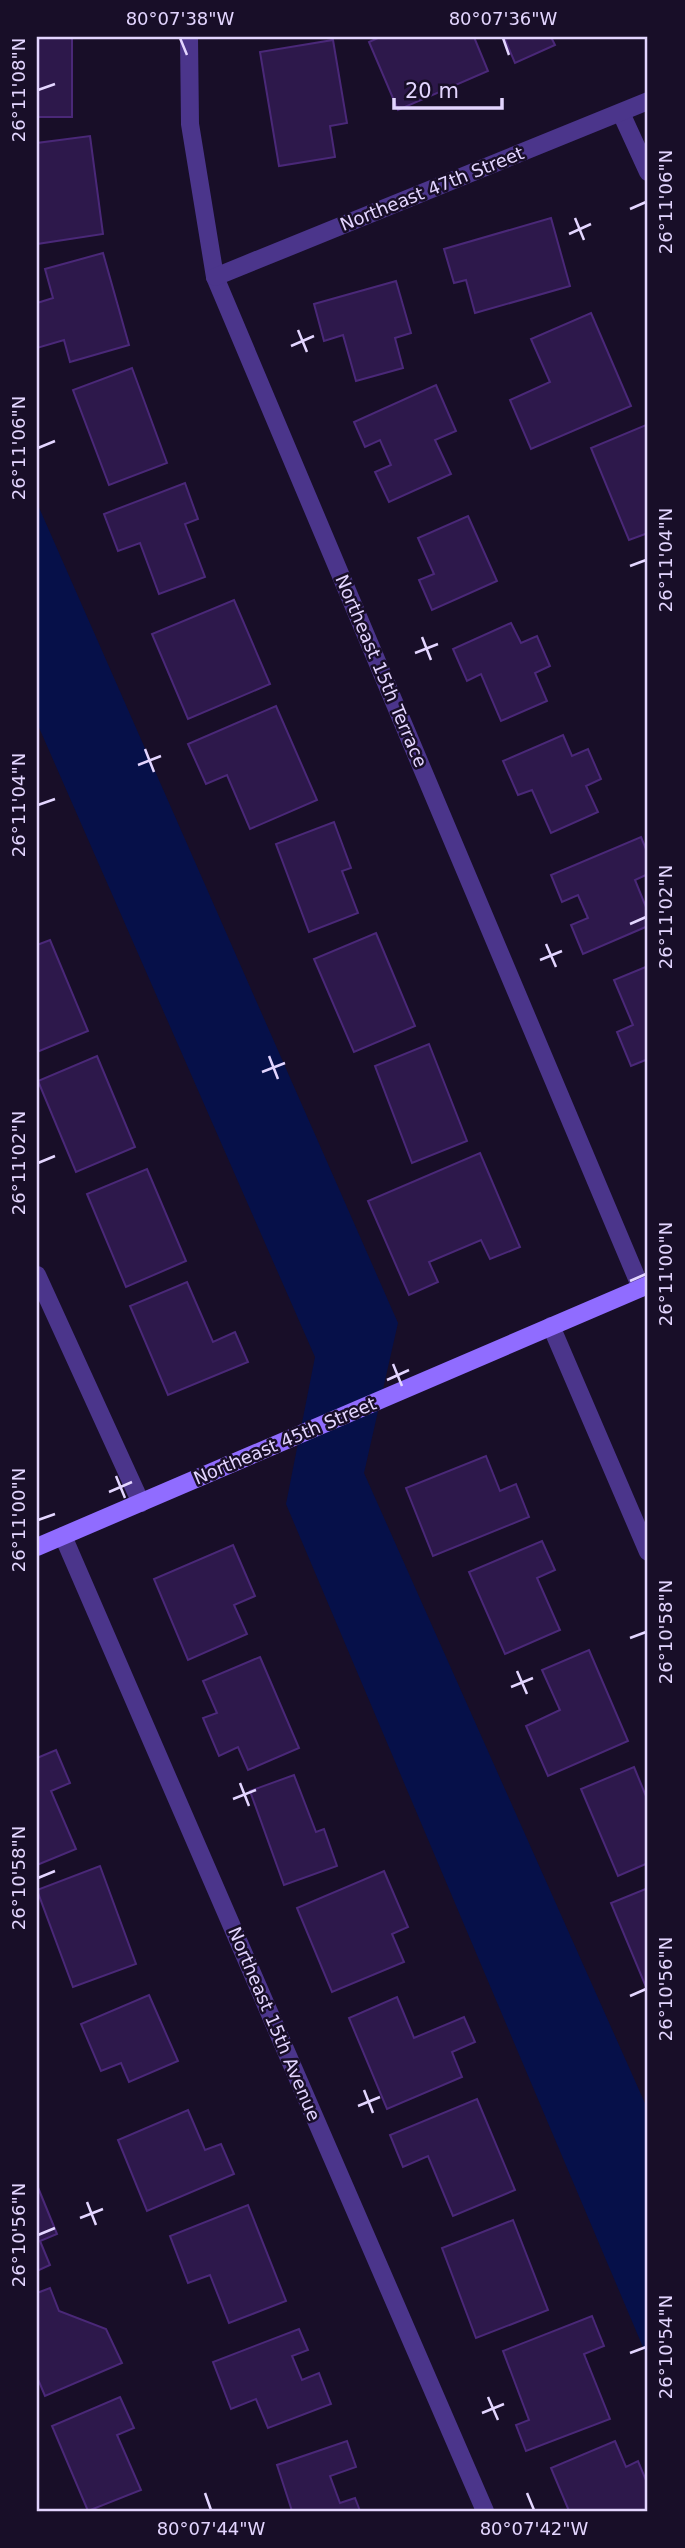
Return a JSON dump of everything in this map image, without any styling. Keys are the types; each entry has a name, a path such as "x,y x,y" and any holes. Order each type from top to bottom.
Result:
{"street":[{"name":"Northeast 15th Terrace","path":"189,37 190,124 215,277 644,1286"},
{"name":"Northeast 47th Street","path":"215,277 648,101"},
{"path":"621,113 648,172"},
{"path":"37,1275 141,1503"},
{"name":"Northeast 45th Street","path":"37,1548 644,1286"},
{"path":"551,1326 648,1552"},
{"name":"Northeast 15th Avenue","path":"63,1536 485,2511"}],"shaded area":[{"path":"37,503 398,1323 364,1473 648,2110 648,2359 286,1504 315,1357 37,723"}],"building":[{"path":"37,37 72,37 72,117 37,117"},
{"path":"380,37 474,37 488,71 398,110 369,42"},
{"path":"504,37 551,37 555,45 515,63"},
{"path":"333,40 347,123 330,126 335,157 279,166 260,52"},
{"path":"90,136 103,234 37,244 37,143"},
{"path":"551,218 570,286 475,313 466,280 454,283 444,249"},
{"path":"103,253 129,345 70,362 64,340 37,348 37,303 53,298 45,269"},
{"path":"396,281 411,333 395,338 403,368 356,381 343,335 324,341 314,304"},
{"path":"591,313 631,406 531,449 510,400 550,382 531,339"},
{"path":"132,368 167,463 109,485 73,390"},
{"path":"436,385 456,431 435,440 451,474 389,502 375,472 391,465 380,440 365,447 354,422"},
{"path":"646,425 648,533 629,540 591,448"},
{"path":"185,483 198,519 185,524 205,577 159,594 140,543 118,551 104,514"},
{"path":"468,516 497,581 432,610 419,580 434,574 418,538"},
{"path":"234,600 270,684 188,719 152,634"},
{"path":"511,623 521,643 537,636 550,666 535,673 547,701 501,721 481,674 467,681 453,649"},
{"path":"276,706 317,800 250,829 227,775 206,784 188,744"},
{"path":"563,735 572,756 588,749 601,779 586,786 598,812 551,833 532,790 518,795 503,761"},
{"path":"334,822 351,868 342,871 358,913 309,932 276,844"},
{"path":"641,837 648,854 648,874 635,880 648,912 648,926 583,954 571,925 588,918 578,895 562,902 551,875"},
{"path":"376,933 415,1026 354,1052 314,959"},
{"path":"50,940 88,1031 37,1052 37,945"},
{"path":"648,966 648,1059 631,1066 617,1032 633,1025 614,980"},
{"path":"429,1044 467,1141 412,1163 375,1066"},
{"path":"97,1056 135,1147 76,1172 38,1081"},
{"path":"480,1153 520,1247 490,1259 481,1240 429,1262 438,1282 409,1295 368,1201"},
{"path":"147,1169 186,1261 126,1287 87,1194"},
{"path":"187,1282 213,1342 235,1332 248,1362 168,1395 130,1306"},
{"path":"486,1456 500,1491 516,1484 529,1517 433,1556 406,1488"},
{"path":"542,1541 555,1570 537,1578 560,1630 505,1654 469,1572"},
{"path":"233,1545 255,1596 234,1605 247,1634 188,1660 154,1579"},
{"path":"589,1650 628,1741 548,1776 526,1726 560,1710 542,1670"},
{"path":"260,1657 299,1748 248,1770 238,1747 219,1756 203,1718 217,1713 203,1681"},
{"path":"56,1750 70,1783 51,1791 76,1849 37,1865 37,1758"},
{"path":"634,1767 648,1801 648,1863 618,1876 581,1789"},
{"path":"294,1775 316,1832 324,1829 337,1866 284,1885 250,1791"},
{"path":"100,1866 136,1964 73,1987 37,1890"},
{"path":"384,1871 408,1927 392,1934 404,1962 332,1992 297,1908"},
{"path":"648,1888 648,1986 646,1987 611,1903"},
{"path":"149,1995 178,2061 129,2082 121,2063 101,2071 81,2024"},
{"path":"397,1997 414,2038 464,2017 475,2042 452,2052 462,2077 387,2109 349,2018"},
{"path":"477,2099 515,2190 453,2216 428,2156 403,2167 390,2135"},
{"path":"188,2110 205,2150 221,2144 234,2174 147,2211 118,2140"},
{"path":"37,2185 57,2234 40,2241 50,2265 37,2271"},
{"path":"248,2205 286,2301 229,2323 210,2275 188,2283 170,2236"},
{"path":"513,2220 548,2310 476,2338 442,2248"},
{"path":"50,2288 59,2311 106,2329 122,2363 45,2396 37,2377 37,2293"},
{"path":"592,2316 604,2346 584,2354 610,2419 526,2451 516,2425 529,2420 503,2351"},
{"path":"299,2329 308,2350 292,2356 302,2380 319,2373 331,2404 268,2428 256,2399 231,2409 213,2362"},
{"path":"120,2397 134,2428 117,2435 141,2490 88,2511 52,2426"},
{"path":"347,2441 356,2467 330,2476 340,2503 355,2498 360,2511 292,2511 277,2465"},
{"path":"615,2441 626,2467 638,2461 648,2485 648,2511 569,2511 551,2468"}]}
